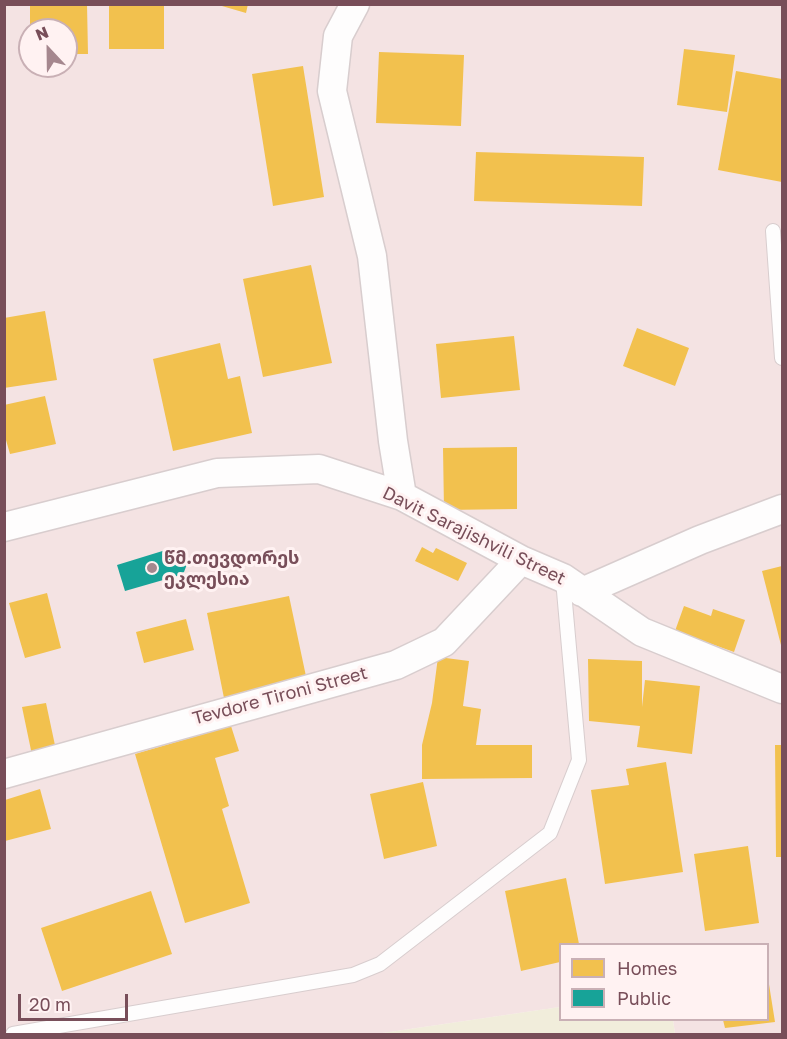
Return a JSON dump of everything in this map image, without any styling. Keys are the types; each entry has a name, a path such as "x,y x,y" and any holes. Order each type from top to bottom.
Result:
{"street":[{"path":"355,4 338,36 332,91 372,256 392,431 402,496"},
{"name":"Davit Sarajishvili Street","path":"4,527 217,473 319,469 402,496 520,560 572,585 642,632 783,689"},
{"path":"572,585 783,509"},
{"name":"Tevdore Tironi Street","path":"4,774 396,665 444,642 520,560"}],"lane":[{"path":"773,231 783,358"},
{"path":"13,1035 352,975 380,964 550,833 579,760 572,585"}],"shaded area":[{"path":"5,5 782,5 782,1034 675,1034 673,1021 769,1021 769,943 559,943 559,1007 376,1034 5,1034"},
{"path":"559,1007 559,1021 673,1021 675,1034 376,1034"}],"building: Homes":[{"path":"30,4 87,4 88,54 78,54 78,18 30,18"},
{"path":"109,4 164,4 164,49 109,49"},
{"path":"215,4 248,4 246,13"},
{"path":"684,49 735,55 727,112 677,105"},
{"path":"379,52 464,55 461,126 376,123"},
{"path":"303,66 324,197 273,206 252,74"},
{"path":"736,71 782,79 782,182 718,170"},
{"path":"476,152 644,157 642,206 474,201"},
{"path":"311,265 332,363 263,377 243,279"},
{"path":"45,311 57,380 4,388 4,318"},
{"path":"637,328 689,348 675,386 623,366"},
{"path":"514,336 520,390 441,398 436,344"},
{"path":"220,343 228,379 240,376 252,433 173,451 153,359"},
{"path":"45,396 56,444 10,454 4,433 4,405"},
{"path":"517,447 517,509 444,510 443,448"},
{"path":"422,547 433,553 436,548 467,563 458,581 415,561"},
{"path":"782,566 782,649 762,571"},
{"path":"47,593 61,648 25,658 9,603"},
{"path":"289,596 307,681 224,698 207,613"},
{"path":"684,606 711,616 713,609 745,620 734,652 675,631"},
{"path":"186,619 194,650 144,663 136,632"},
{"path":"438,657 469,661 463,706 481,709 476,745 532,745 532,778 422,779 422,745 432,703"},
{"path":"588,659 642,661 642,707 645,680 700,686 692,754 637,747 640,726 589,721"},
{"path":"46,703 56,750 32,755 22,707"},
{"path":"231,726 239,751 215,758 229,806 222,809 250,903 185,923 135,754"},
{"path":"775,745 782,745 782,857 776,857"},
{"path":"666,762 683,872 605,884 591,790 629,785 626,769"},
{"path":"423,782 437,846 384,859 370,794"},
{"path":"40,789 51,829 5,841 5,800"},
{"path":"748,846 759,923 705,931 694,854"},
{"path":"566,878 579,943 559,943 559,962 521,971 505,891"},
{"path":"151,891 172,954 62,991 41,928"},
{"path":"769,984 775,1022 725,1028 723,1021 769,1021"}],"building: Public":[{"name":"წმ.თევდორეს ეკლესია","path":"169,549 178,550 185,555 187,564 184,572 125,591 117,565"}],"place":[{"name":"წმ.თევდორეს ეკლესია","path":"152,568"}]}
